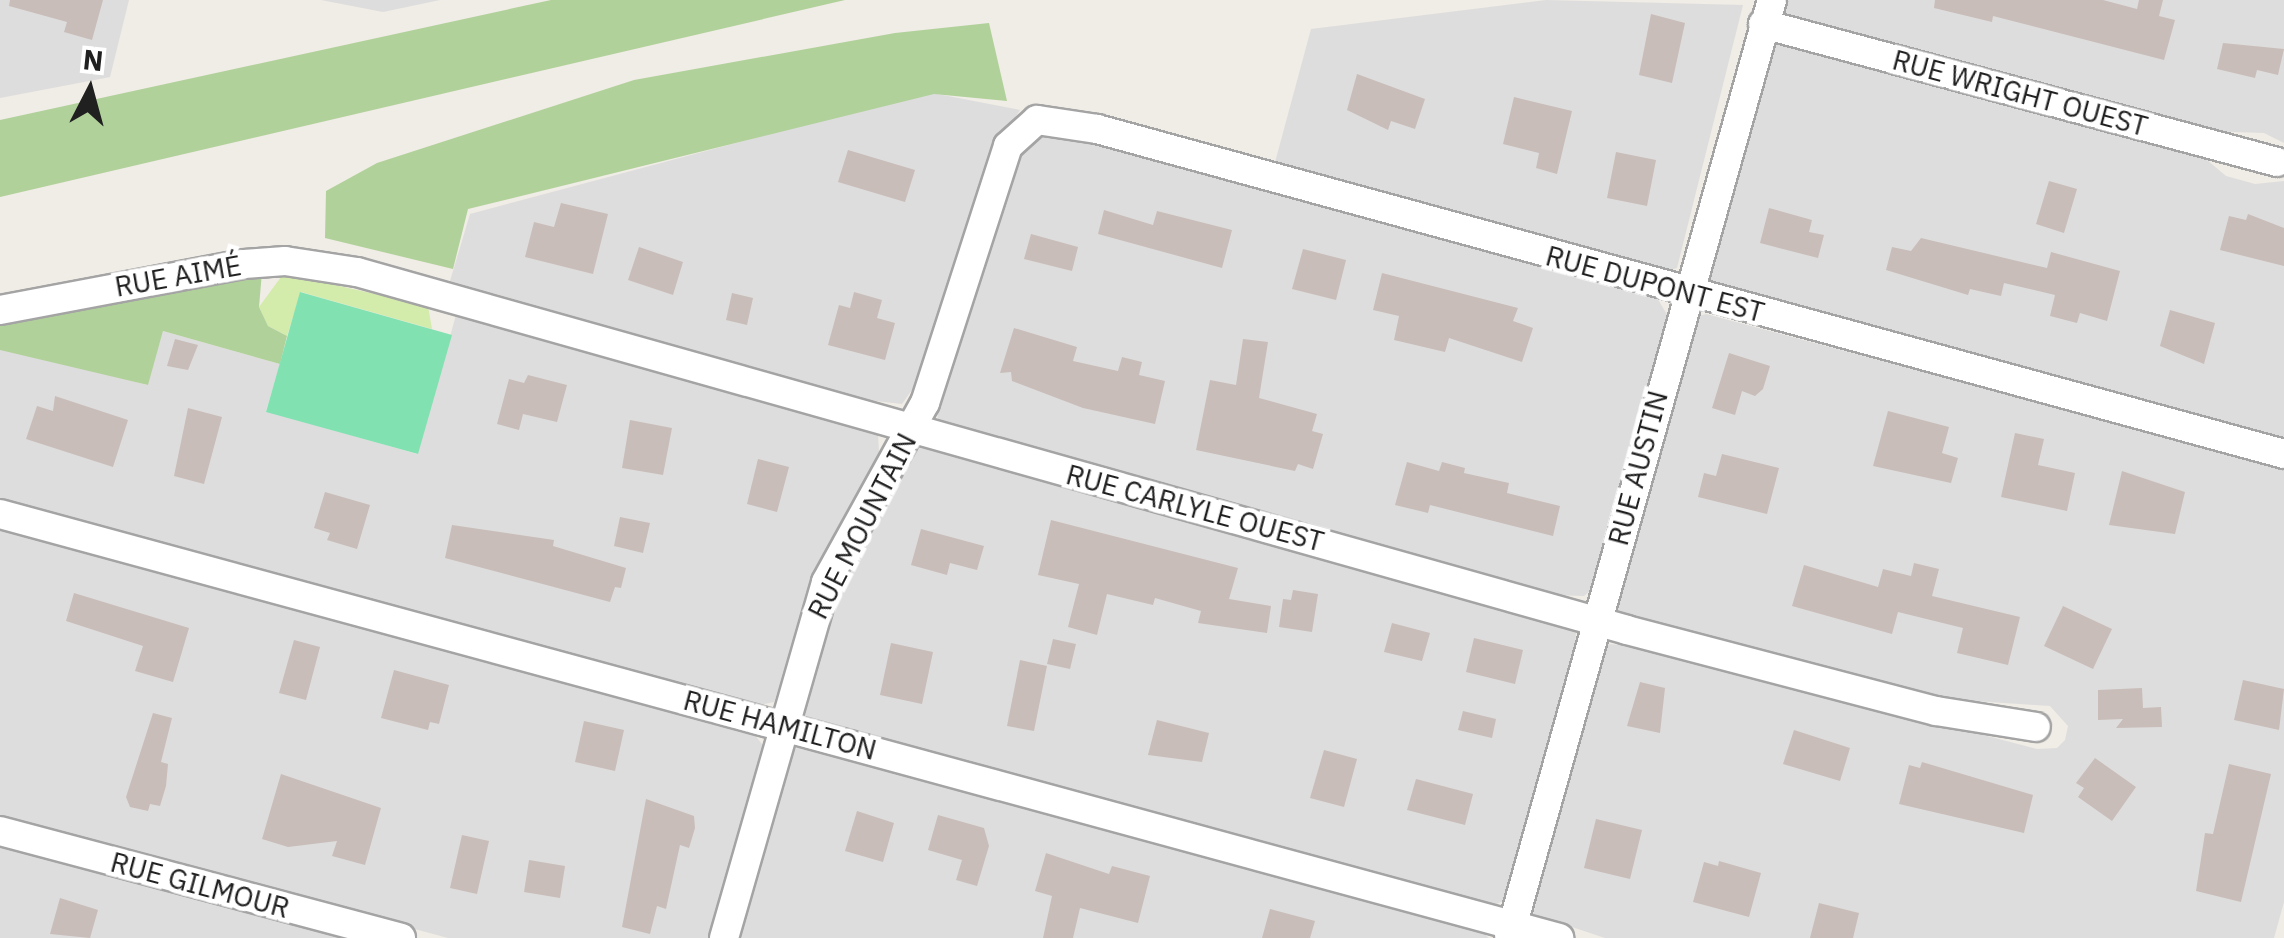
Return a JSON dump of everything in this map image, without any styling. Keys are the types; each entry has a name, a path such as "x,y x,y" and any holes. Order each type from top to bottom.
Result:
{"street":[{"name":"RUE WRIGHT OUEST","path":"1768,12 2278,162"},
{"name":"RUE AUSTIN","path":"1511,932 1686,293 1768,12"},
{"name":"RUE DUPONT EST","path":"1026,124 1050,120 1096,129 2284,454"},
{"name":"RUE MOUNTAIN","path":"724,938 781,725 826,582 912,426 999,166 1026,124"},
{"name":"RUE AIMÉ","path":"0,310 244,264 285,262 358,272"},
{"name":"RUE CARLYLE OUEST","path":"358,272 1936,711 2036,726"},
{"name":"RUE HAMILTON","path":"0,514 781,725 1511,932 1559,938"},
{"name":"RUE GILMOUR","path":"0,831 400,938"}],"shaded area":[{"path":"0,0 129,0 110,77 0,98"},
{"path":"321,0 440,0 383,12"},
{"path":"1546,0 1743,5 1677,268 1664,272 1274,166 1311,29"},
{"path":"1784,0 2284,0 2284,143 2264,133 2206,131 1787,18"},
{"path":"1775,38 2195,150 2226,176 2255,184 2284,181 2284,443 1707,284 1712,238"},
{"path":"927,92 1020,110 987,160 921,377 902,404 867,400 450,281 470,214"},
{"path":"1043,133 1123,148 1657,298 1668,316 1591,590 1584,596 1554,595 938,420 936,406 1014,154"},
{"path":"458,308 878,433 879,453 825,554 774,702 759,705 0,501 0,343 147,385 163,331 280,364 266,411 417,454"},
{"path":"1706,314 2284,468 2284,902 2274,938 1605,938 1533,914 1599,655 1608,644 1648,647 2037,749 2057,748 2065,740 2068,726 2050,706 1930,698 1619,614 1615,604 1696,317"},
{"path":"919,445 1567,622 1576,630 1575,658 1505,900 1488,908 807,722 799,714 836,585"},
{"path":"0,526 747,725 765,748 712,938 448,938 0,817"},
{"path":"800,747 1476,926 1489,938 735,938 789,751"},
{"path":"0,845 349,938 0,938"}],"green space":[{"path":"551,0 845,0 0,197 0,120"},
{"path":"989,23 1007,101 934,94 468,209 453,269 325,238 326,191 377,163 634,80 895,33"},
{"path":"262,272 259,307 268,326 287,336 280,364 163,331 148,385 0,350 0,321"},
{"path":"295,276 428,306 432,329 301,292 287,336 268,326 259,307 281,277"},
{"path":"300,292 452,335 418,454 266,412"}],"building":[{"path":"10,0 103,0 92,40 64,32 67,22 9,6"},
{"path":"1935,0 2103,0 2137,9 2139,0 2163,0 2159,16 2175,20 2164,60 1993,16 1992,22 1934,8"},
{"path":"1651,14 1685,23 1672,83 1639,75"},
{"path":"2223,43 2284,49 2278,75 2257,70 2255,78 2217,69"},
{"path":"1357,74 1425,99 1415,129 1391,121 1388,130 1347,110"},
{"path":"1514,97 1572,111 1557,174 1536,168 1539,153 1503,144"},
{"path":"848,150 915,170 905,202 838,182"},
{"path":"1616,152 1656,160 1647,206 1607,198"},
{"path":"2049,181 2077,189 2064,233 2036,224"},
{"path":"561,203 608,214 593,274 525,257 534,222 554,227"},
{"path":"1769,208 1812,220 1809,232 1824,235 1818,258 1760,243"},
{"path":"1104,210 1153,225 1157,211 1232,230 1222,268 1098,234"},
{"path":"2248,214 2284,228 2284,266 2220,250 2229,216 2246,220"},
{"path":"1031,234 1078,247 1072,271 1024,259"},
{"path":"1921,238 2047,268 2051,252 2120,271 2107,321 2080,313 2077,323 2050,316 2055,295 2004,283 2001,296 1970,289 1968,295 1886,270 1892,247 1911,251"},
{"path":"639,247 683,262 673,295 628,280"},
{"path":"1303,249 1346,260 1336,300 1292,289"},
{"path":"1382,273 1518,308 1513,321 1533,328 1522,362 1449,338 1445,352 1394,340 1399,316 1373,310"},
{"path":"854,292 882,300 877,318 895,323 885,360 828,345 839,305 850,308"},
{"path":"732,293 753,298 747,325 726,320"},
{"path":"2170,310 2215,323 2204,364 2160,346"},
{"path":"1014,328 1077,347 1073,361 1118,371 1122,357 1142,362 1139,375 1165,381 1155,424 1083,408 1012,381 1011,372 1000,373"},
{"path":"175,339 198,345 188,370 167,366"},
{"path":"1243,339 1268,342 1259,398 1317,414 1312,431 1323,434 1313,469 1298,464 1295,471 1196,450 1210,380 1236,385"},
{"path":"1729,353 1770,366 1763,389 1755,396 1742,391 1735,415 1712,408"},
{"path":"528,375 567,385 557,422 523,414 519,430 497,424 509,379 524,383"},
{"path":"55,396 128,420 113,467 26,439 37,406 53,411"},
{"path":"188,408 222,417 204,484 174,476"},
{"path":"1888,411 1949,427 1942,453 1958,458 1951,483 1873,466"},
{"path":"630,420 672,428 663,475 622,468"},
{"path":"2015,433 2044,439 2038,465 2075,473 2067,511 2001,497"},
{"path":"1722,454 1779,468 1767,514 1698,497 1704,473 1716,476"},
{"path":"758,459 789,467 777,512 747,504"},
{"path":"1407,462 1439,471 1442,462 1465,468 1464,473 1509,483 1507,493 1560,506 1553,536 1430,505 1428,513 1395,505"},
{"path":"2122,471 2185,492 2175,534 2109,525"},
{"path":"325,492 370,505 357,549 327,540 330,533 314,528"},
{"path":"620,517 650,523 643,553 614,546"},
{"path":"1051,520 1238,568 1229,599 1271,606 1267,633 1198,623 1201,611 1155,598 1153,605 1107,594 1097,635 1068,627 1079,584 1038,575"},
{"path":"452,525 554,540 553,546 626,568 621,588 615,587 610,602 445,558"},
{"path":"921,529 984,546 977,570 950,563 947,575 911,565"},
{"path":"1914,563 1939,569 1932,596 2020,617 2008,665 1957,653 1963,628 1898,612 1892,634 1792,606 1804,565 1878,587 1883,569 1911,576"},
{"path":"1293,590 1318,594 1312,632 1279,627 1283,599 1291,600"},
{"path":"74,593 189,628 173,682 135,671 143,646 66,621"},
{"path":"2063,606 2112,629 2093,669 2044,646"},
{"path":"1392,623 1430,633 1422,661 1384,652"},
{"path":"1474,638 1523,650 1515,684 1466,672"},
{"path":"1053,639 1076,644 1070,669 1047,664"},
{"path":"294,640 320,647 306,700 279,693"},
{"path":"891,643 933,652 922,704 880,695"},
{"path":"1020,660 1047,666 1034,731 1007,726"},
{"path":"394,670 449,685 439,724 430,722 428,730 381,718"},
{"path":"2243,680 2284,689 2279,730 2234,720"},
{"path":"1640,682 1665,688 1660,733 1627,726"},
{"path":"2142,688 2143,708 2161,707 2162,727 2116,728 2123,719 2098,720 2098,690"},
{"path":"1463,711 1496,719 1492,738 1458,730"},
{"path":"153,713 172,718 161,762 168,764 166,786 160,806 150,804 148,811 130,807 126,797"},
{"path":"1157,720 1209,733 1202,762 1148,755"},
{"path":"584,721 624,730 615,771 575,762"},
{"path":"1794,730 1850,748 1840,781 1783,764"},
{"path":"1324,750 1357,759 1344,807 1310,798"},
{"path":"2095,758 2136,787 2112,821 2078,797 2084,788 2076,783"},
{"path":"1922,762 2033,795 2024,833 1899,804 1909,765 1920,768"},
{"path":"2229,764 2271,774 2241,902 2196,891 2205,833 2213,834"},
{"path":"281,774 381,808 365,865 332,856 337,841 288,847 262,839"},
{"path":"1416,779 1473,794 1465,825 1407,810"},
{"path":"646,799 694,816 695,828 689,848 680,845 666,909 657,906 650,934 622,927"},
{"path":"857,811 894,823 883,862 845,851"},
{"path":"938,815 984,828 989,846 977,886 956,880 962,860 928,850"},
{"path":"1596,819 1642,830 1630,879 1584,868"},
{"path":"462,835 489,841 477,894 450,888"},
{"path":"1046,853 1109,874 1112,866 1150,876 1138,923 1080,908 1073,938 1043,938 1052,896 1035,891"},
{"path":"529,860 565,866 560,898 524,892"},
{"path":"1719,861 1761,873 1749,917 1693,902 1704,862 1718,866"},
{"path":"60,898 98,910 90,938 50,934"},
{"path":"1819,903 1859,913 1853,938 1810,938"},
{"path":"1270,909 1315,921 1310,938 1262,938"}]}
